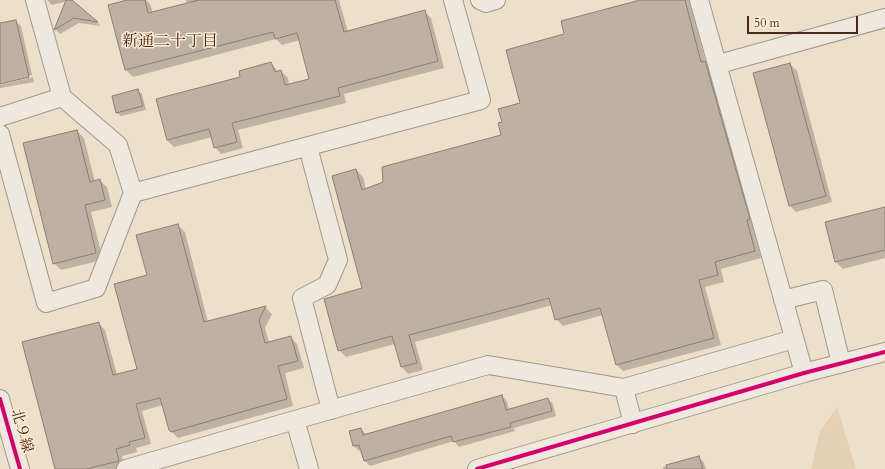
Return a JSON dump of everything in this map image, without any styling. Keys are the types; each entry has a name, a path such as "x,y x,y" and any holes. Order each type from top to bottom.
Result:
{"street":[{"path":"0,134 46,303 96,288 133,193 118,146 62,97 35,0"},
{"path":"133,193 481,100 453,0"},
{"path":"480,0 486,3 496,0"},
{"path":"699,0 719,64 804,373"},
{"path":"719,64 885,18"},
{"path":"0,117 62,97"},
{"path":"308,146 338,258 327,285 302,298 331,410"},
{"path":"783,300 823,290 841,363"},
{"path":"126,469 488,365 624,388 794,339"},
{"path":"477,469 804,373 885,352"},
{"path":"624,388 633,424"},
{"name":"北９線","path":"0,399 20,469"},
{"path":"295,420 310,469"}],"shaded area":[{"path":"837,407 856,469 811,469 820,431"}],"building":[{"path":"66,0 72,0 98,22 74,18 54,30"},
{"path":"127,0 145,0 148,13 199,0 335,0 344,32 425,10 438,61 338,88 340,96 232,123 237,142 214,148 209,129 167,140 156,99 240,77 239,71 271,62 275,72 281,70 285,85 309,79 297,33 275,39 273,32 125,70 108,5"},
{"path":"640,0 685,0 701,62 705,61 750,219 747,220 755,251 715,262 718,275 699,280 714,338 616,365 600,308 555,320 549,298 409,335 417,363 401,367 392,336 338,351 324,299 362,288 332,176 356,169 362,190 383,182 382,167 501,135 498,123 502,122 498,109 520,103 506,50 564,34 561,21"},
{"path":"16,20 29,77 0,84 0,23"},
{"path":"790,63 826,196 789,206 753,73"},
{"path":"138,89 143,106 116,113 112,96"},
{"path":"77,130 90,182 100,179 105,200 85,205 96,253 53,264 23,143"},
{"path":"885,207 885,250 835,262 825,222"},
{"path":"178,224 204,322 266,306 259,320 265,343 291,336 298,361 278,366 287,399 171,432 169,430 160,398 136,404 145,438 129,442 130,445 116,449 119,461 86,469 55,469 22,342 99,322 113,375 137,369 114,284 147,275 136,235"},
{"path":"502,395 506,410 548,398 552,411 510,423 511,427 453,442 451,436 364,461 359,445 353,446 349,431 361,428 363,435"},
{"path":"699,456 703,469 667,469 666,465"}],"cycle path":[{"path":"477,469 804,373 885,352"},
{"path":"0,399 20,469"}],"district":[{"name":"新通二十丁目","path":"170,42"}]}
